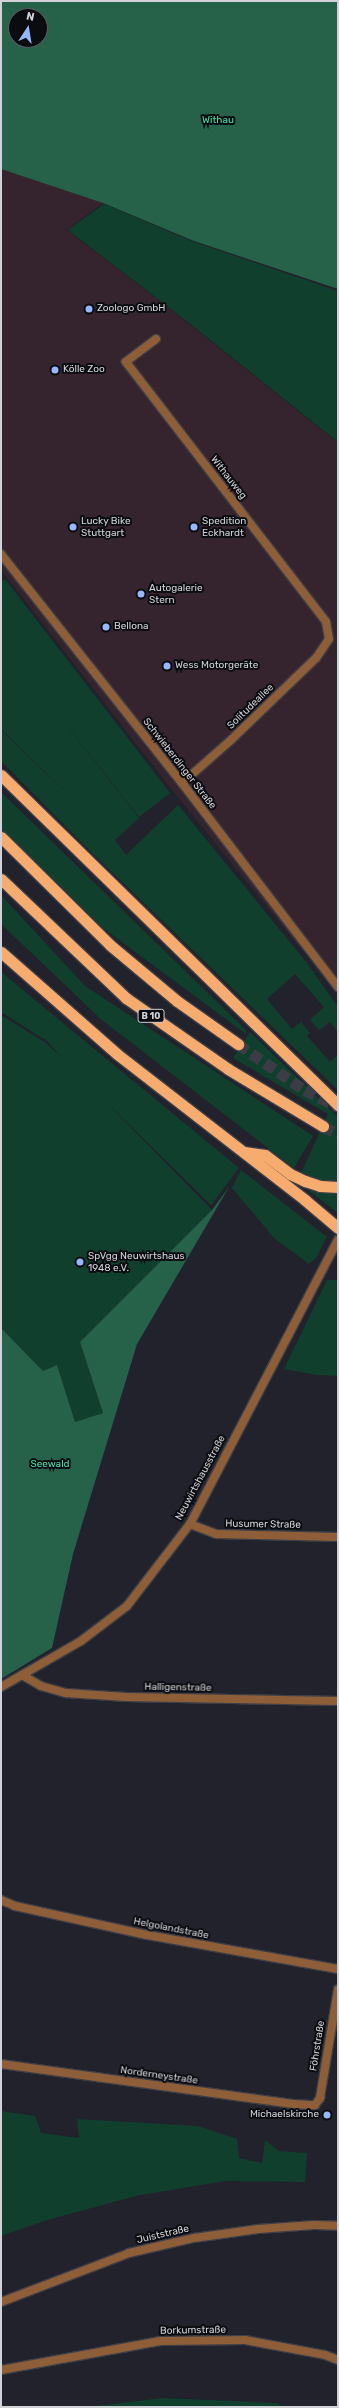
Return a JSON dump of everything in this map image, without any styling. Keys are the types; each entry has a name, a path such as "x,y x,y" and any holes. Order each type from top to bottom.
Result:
{"highway":[{"path":"1,775 338,1105"},
{"name":"B 10","path":"1,837 110,945 177,1001 238,1044"},
{"name":"B 10","path":"1,879 126,998 228,1069 323,1126"},
{"path":"1,952 117,1054 244,1152 338,1228"},
{"path":"244,1152 265,1155 290,1174 305,1181 320,1186 338,1187"}],"street":[{"name":"Withauweg","path":"156,339 126,362 326,622 329,640"},
{"name":"Schwieberdinger Straße","path":"1,554 182,783 338,987"},
{"name":"Solitudeallee","path":"182,783 232,740 316,658 329,640"},
{"name":"Neuwirtshausstraße","path":"1,1687 81,1641 128,1606 190,1524 338,1240"},
{"name":"Husumer Straße","path":"190,1524 216,1534 338,1537"},
{"name":"Halligenstraße","path":"22,1675 41,1686 66,1693 126,1697 338,1701"},
{"name":"Helgolandstraße","path":"1,1900 15,1906 147,1935 338,1969"},
{"name":"Föhrstraße","path":"315,2105 320,2098 338,1989"},
{"name":"Norderneystraße","path":"1,2064 304,2105 315,2105"},
{"name":"Juiststraße","path":"1,2302 129,2253 194,2238 258,2229 338,2226"},
{"name":"Borkumstraße","path":"1,2370 160,2341 245,2340 325,2355 338,2360"}],"shaded area":[{"path":"1,169 103,203 67,230 189,324 338,443 338,988 302,950 173,791 1,570"}],"green space":[{"name":"Withau","path":"1,1 338,1 338,289 194,241 103,203 1,169"},
{"path":"104,204 194,242 338,291 338,442 189,323 68,230"},
{"path":"5,579 170,793 139,817 35,685 139,818 115,840 126,855 178,805 307,963 338,1007 338,1032 330,1022 319,1030 310,1020 324,1007 295,974 267,999 292,1029 301,1022 310,1033 307,1036 330,1062 338,1055 338,1090 91,852 1,761 1,730 97,822 1,729 1,582"},
{"path":"1,792 246,1030 246,1034 103,928 1,829"},
{"path":"1,895 85,986 313,1136 294,1168 102,1020 1,924"},
{"name":"SpVgg Neuwirtshaus 1948 e.V.","path":"1,972 239,1168 211,1205 100,1096 212,1210 80,1342 103,1413 75,1422 57,1365 43,1371 1,1328 1,1015 46,1043 61,1057 47,1041 1,1012"},
{"path":"250,1032 338,1117 338,1180 325,1182 301,1173 328,1114 233,1058"},
{"path":"241,1170 327,1237 316,1258 309,1264 275,1239 232,1188"},
{"name":"Seewald","path":"229,1187 137,1344 73,1554 52,1648 1,1679 1,1328 43,1371 57,1365 75,1422 103,1413 80,1342 212,1210"},
{"path":"308,1190 331,1194 338,1192 338,1213"},
{"path":"327,1280 338,1280 338,1376 317,1375 284,1369"},
{"path":"1,2111 35,2116 41,2133 79,2138 77,2119 198,2126 237,2139 239,2158 262,2163 265,2140 279,2151 307,2153 305,2182 225,2181 136,2196 47,2220 1,2236"},
{"path":"163,2398 277,2403 283,2407 87,2407"}],"tunnel":[{"path":"238,1044 305,1090 338,1107"},
{"path":"323,1126 338,1134"}],"place":[{"name":"Zoologo GmbH","path":"89,309"},
{"name":"Kölle Zoo","path":"55,370"},
{"name":"Lucky Bike Stuttgart","path":"73,527"},
{"name":"Spedition Eckhardt","path":"194,527"},
{"name":"Autogalerie Stern","path":"141,594"},
{"name":"Bellona","path":"106,627"},
{"name":"Wess Motorgeräte","path":"167,666"},
{"name":"SpVgg Neuwirtshaus 1948 e.V.","path":"80,1262"},
{"name":"Michaelskirche","path":"327,2115"}]}
